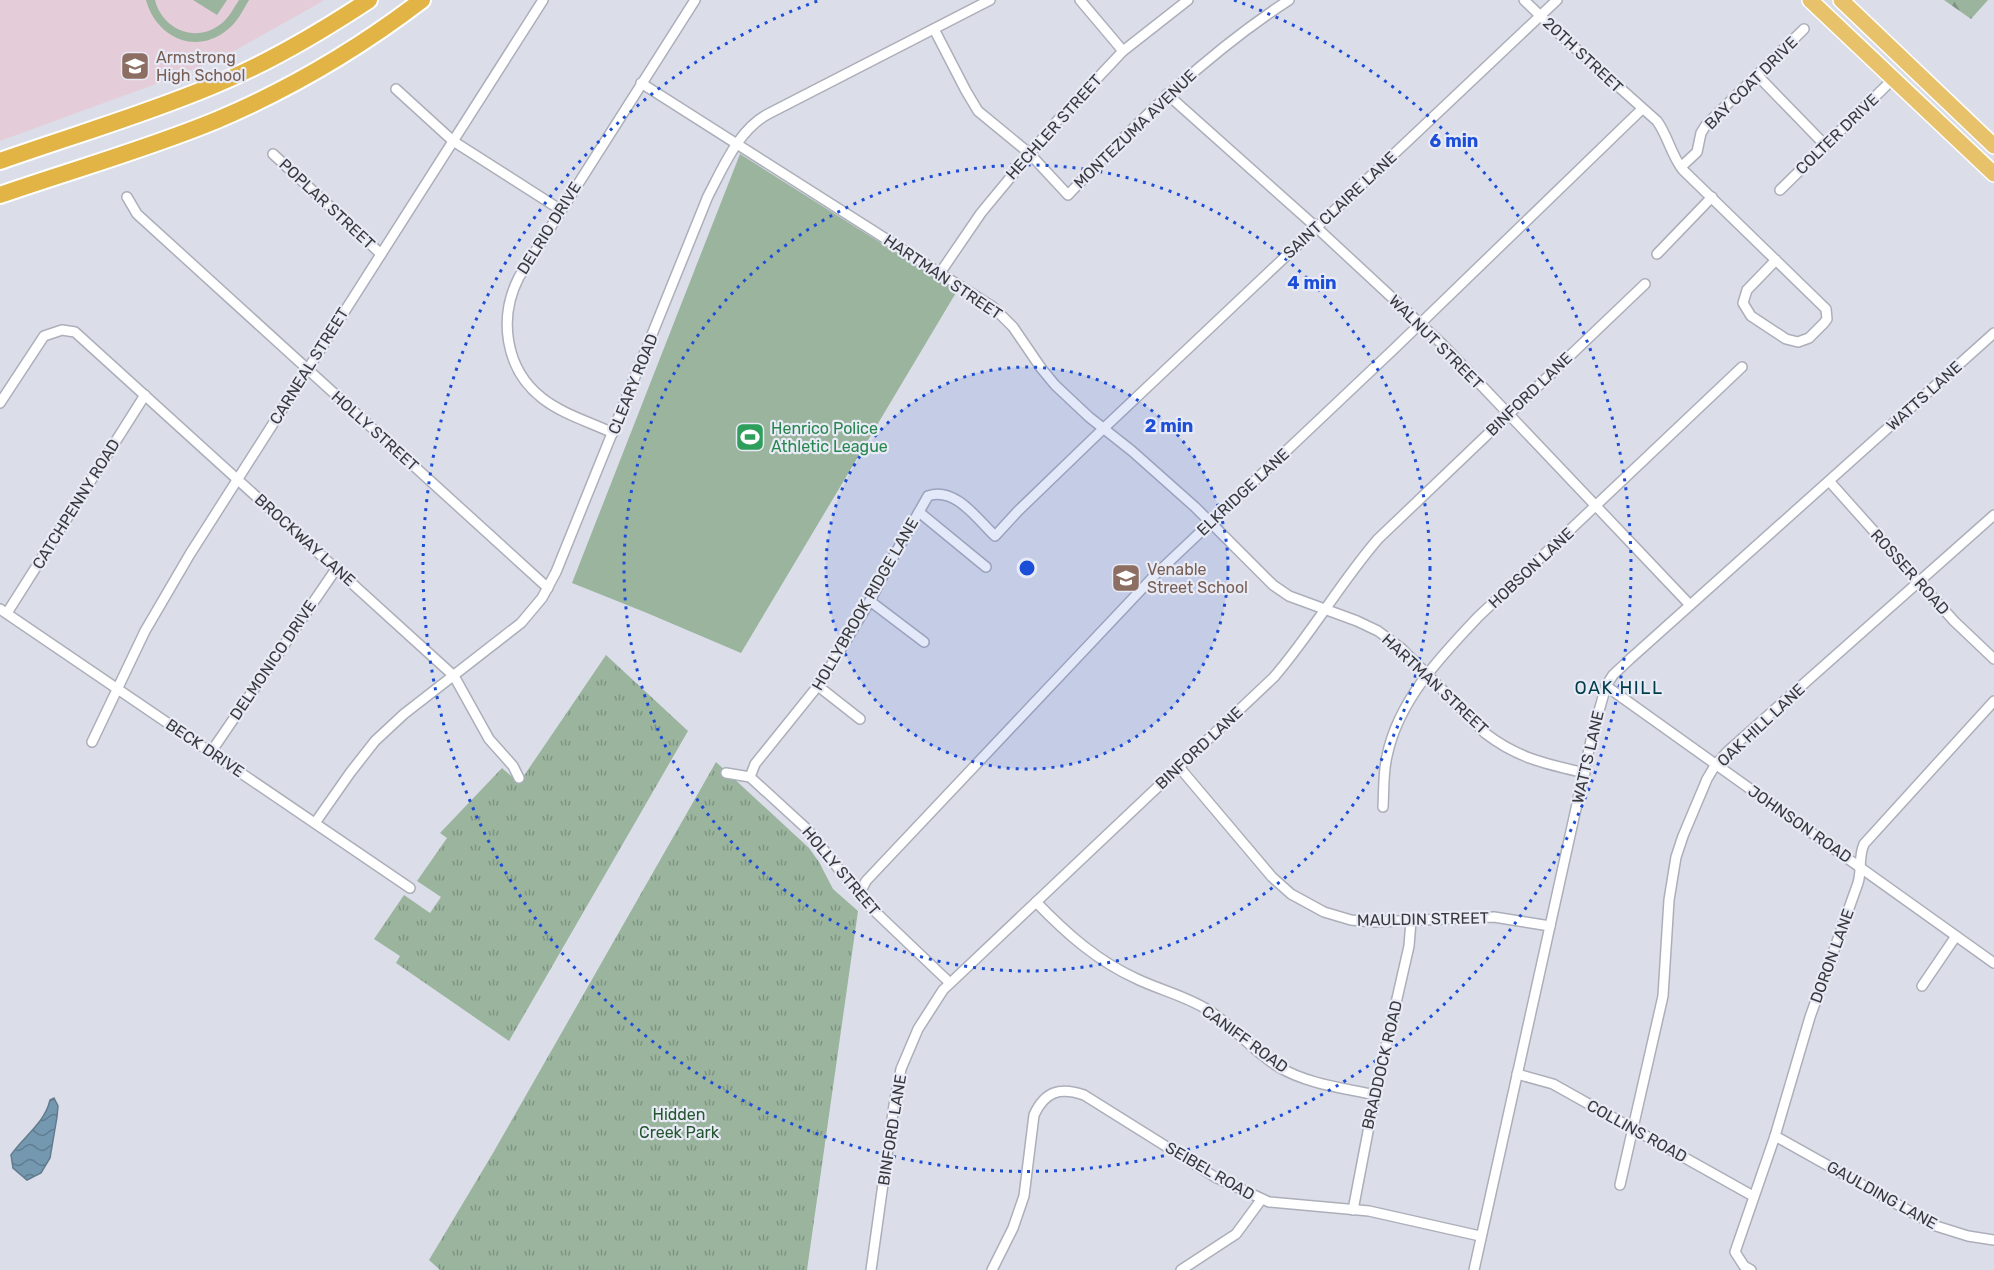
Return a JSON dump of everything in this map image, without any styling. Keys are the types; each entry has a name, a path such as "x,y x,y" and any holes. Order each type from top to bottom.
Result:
{"highway":[{"path":"0,161 214,86 294,46 369,0"},
{"path":"0,195 199,127 252,104 339,58 422,0"},
{"path":"1810,0 1994,174"},
{"path":"1841,0 1994,146"}],"street":[{"name":"CARNEAL STREET","path":"92,742 163,600 237,479 543,0"},
{"name":"DELRIO DRIVE","path":"613,433 557,407 539,395 517,367 508,342 507,314 513,288 694,0"},
{"name":"CLEARY ROAD","path":"315,823 375,741 404,714 521,623 534,610 548,588 708,196 745,133 758,119 990,0"},
{"path":"1080,0 1123,51"},
{"name":"HECHLER STREET","path":"940,273 975,222 1029,153 1123,51 1188,0"},
{"name":"MONTEZUMA AVENUE","path":"1029,153 1068,195 1167,94 1266,15 1289,0"},
{"name":"20TH STREET","path":"1524,0 1659,124 1681,167 1712,198 1776,260 1826,309 1827,319 1804,341 1786,339 1751,316 1743,303 1747,290 1776,260"},
{"name":"SAINT CLAIRE LANE","path":"995,536 1104,428 1557,0"},
{"path":"934,29 978,111 1029,153"},
{"name":"BAY COAT DRIVE","path":"1681,167 1697,152 1701,133 1706,125 1804,29"},
{"path":"1757,75 1826,145"},
{"name":"COLTER DRIVE","path":"1780,190 1894,78"},
{"name":"HARTMAN STREET","path":"641,83 993,307 1005,318 1055,385 1211,522 1282,592 1378,631 1401,648 1485,733 1499,743 1525,758 1584,773"},
{"path":"396,89 453,141 561,210"},
{"name":"WALNUT STREET","path":"1167,94 1317,227 1420,323 1690,605"},
{"name":"ELKRIDGE LANE","path":"861,891 866,881 1148,582 1642,109"},
{"name":"POPLAR STREET","path":"273,154 381,254"},
{"name":"HOLLY STREET","path":"127,197 137,214 548,588"},
{"path":"1657,254 1712,198"},
{"name":"BINFORD LANE","path":"871,1270 901,1070 928,1011 950,983 1274,677 1303,641 1350,573 1378,539 1645,284"},
{"name":"BROCKWAY LANE","path":"0,403 44,336 62,330 75,332 454,676 489,739 513,766 519,778"},
{"name":"WATTS LANE","path":"1474,1270 1584,773 1606,686 1613,675 1994,333"},
{"name":"HOBSON LANE","path":"1383,807 1385,765 1394,732 1406,705 1443,654 1478,617 1742,367"},
{"name":"CATCHPENNY ROAD","path":"3,611 145,395"},
{"name":"ROSSER ROAD","path":"1830,482 1954,621 1994,659"},
{"name":"HOLLYBROOK RIDGE LANE","path":"750,777 755,764 818,686 870,602 928,496 946,495 957,500 995,536"},
{"path":"919,512 986,567"},
{"name":"OAK HILL LANE","path":"1620,1185 1663,996 1669,900 1676,857 1697,799 1716,764 1994,515"},
{"name":"DELMONICO DRIVE","path":"211,752 336,568"},
{"path":"870,602 924,642"},
{"name":"BECK DRIVE","path":"3,611 410,888"},
{"path":"818,686 860,719"},
{"name":"JOHNSON ROAD","path":"1606,686 1994,963"},
{"name":"DORON LANE","path":"1751,1270 1744,1266 1735,1252 1774,1136 1810,1017 1858,883 1861,873 1859,856 1864,844 1994,701"},
{"name":"MAULDIN STREET","path":"1179,767 1260,864 1291,894 1324,912 1351,920 1374,922 1494,917 1550,926"},
{"path":"726,773 750,777"},
{"name":"HOLLY STREET","path":"750,777 808,830 838,868 861,891 863,900 877,915 950,983"},
{"name":"CANIFF ROAD","path":"1036,902 1074,940 1104,962 1133,978 1186,998 1207,1009 1280,1068 1303,1078 1376,1095"},
{"name":"BRADDOCK ROAD","path":"1353,1210 1409,946 1411,921"},
{"path":"1922,986 1956,936"},
{"name":"COLLINS ROAD","path":"1517,1074 1552,1084 1753,1196"},
{"name":"SEIBEL ROAD","path":"992,1270 1024,1196 1034,1115 1042,1101 1056,1092 1067,1090 1084,1095 1215,1177 1261,1200 1369,1211 1480,1236"},
{"name":"GAULDING LANE","path":"1774,1136 1936,1226 1968,1236 1994,1240"},
{"path":"1182,1270 1236,1234 1261,1200"}],"shaded area":[{"name":"Armstrong High School","path":"0,0 325,0 225,56 175,77 0,141"}],"green space":[{"path":"146,0 155,0 164,18 171,25 189,33 199,33 222,24 239,0 249,0 237,20 227,30 215,38 190,42 178,39 158,24"},
{"path":"193,0 227,0 217,15"},
{"path":"1944,0 1988,0 1971,19"},
{"name":"Henrico Police Athletic League","path":"740,154 957,291 741,653 572,583"},
{"path":"606,655 688,731 509,1041 396,963 400,956 374,939 404,895 430,913 441,897 417,881 447,838 440,833 502,768 519,783"},
{"name":"Hidden Creek Park","path":"716,762 809,848 833,889 858,911 807,1270 440,1270 429,1260 493,1153"}],"water":[{"path":"54,1098 58,1106 50,1158 41,1173 27,1180 13,1168 11,1155 39,1123 50,1100"}],"place":[{"name":"Armstrong High School","path":"135,66"},
{"name":"Henrico Police Athletic League","path":"750,437"},
{"name":"Venable Street School","path":"1126,578"}],"district":[{"name":"OAK HILL","path":"1619,688"}]}
